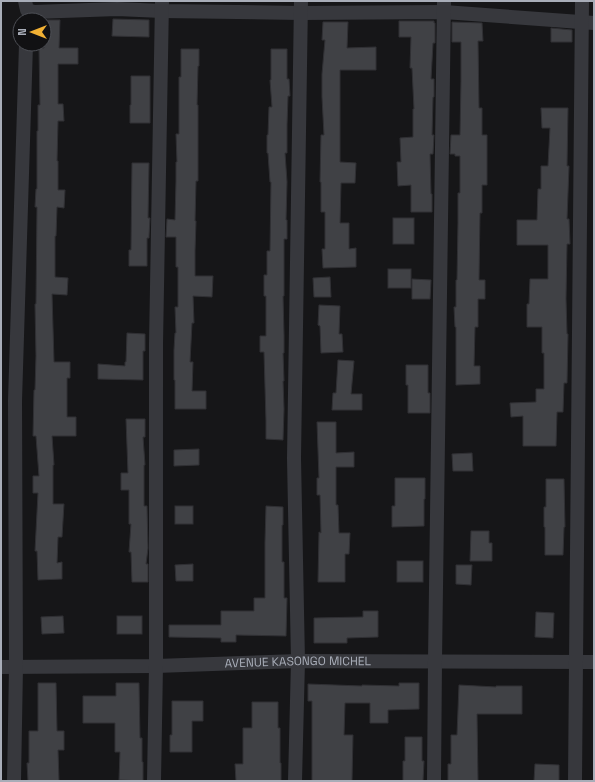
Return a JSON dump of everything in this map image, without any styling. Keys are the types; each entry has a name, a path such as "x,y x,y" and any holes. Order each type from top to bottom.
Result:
{"street":[{"path":"574,781 588,23 582,1"},
{"path":"26,10 34,12 162,6 444,6 588,23"},
{"path":"154,781 156,666 156,344 162,6"},
{"path":"434,781 444,6"},
{"path":"296,781 298,661 294,458 301,7"},
{"path":"14,781 16,667 15,401 26,52"},
{"name":"AVENUE KASONGO MICHEL","path":"1,667 156,666 298,661 594,662"}],"building":[{"path":"113,19 149,20 149,37 112,36"},
{"path":"52,20 60,20 59,48 78,48 78,64 58,64 58,104 63,104 64,121 58,121 58,190 65,190 64,208 57,207 55,277 68,278 67,295 52,294 54,362 70,362 70,378 67,378 67,417 76,417 76,436 52,436 54,465 53,504 64,504 62,537 58,537 57,563 62,562 62,579 38,580 37,551 35,551 38,493 33,493 33,476 39,476 36,436 33,436 36,356 35,304 37,207 35,207 37,189 38,105 40,105 39,52 52,52"},
{"path":"399,21 434,21 435,23 435,43 433,43 431,79 434,79 432,135 434,135 433,154 430,154 432,212 411,212 411,185 398,186 397,162 401,162 400,138 413,137 414,109 412,68 410,68 411,37 399,37"},
{"path":"323,22 348,22 347,48 376,47 376,70 340,70 340,162 356,163 355,183 341,183 340,223 349,223 349,249 356,248 356,267 323,268 322,249 325,249 325,212 321,212 320,182 321,135 324,135 322,74 325,40 322,40"},
{"path":"452,22 482,23 483,41 478,41 479,108 482,108 482,135 487,135 487,185 482,185 479,280 485,280 485,299 478,299 478,327 475,327 474,366 480,366 480,384 456,385 456,327 454,307 456,307 460,156 450,154 451,135 460,135 461,42 452,42"},
{"path":"551,28 572,30 572,42 551,42"},
{"path":"181,49 199,49 197,105 198,181 196,181 195,276 213,276 212,297 193,296 194,323 192,323 190,362 193,362 192,391 206,391 206,409 175,409 174,350 176,333 175,307 178,307 178,267 176,267 176,237 166,237 167,219 175,220 177,162 176,134 179,134 179,77 181,77"},
{"path":"271,49 287,49 287,79 289,79 290,96 288,96 287,153 285,153 287,182 287,239 284,239 283,440 266,439 264,352 260,352 260,336 266,336 266,296 264,296 264,275 267,275 267,251 270,251 271,182 267,153 267,135 269,107 272,107 270,80"},
{"path":"131,76 150,76 150,123 130,123"},
{"path":"541,108 568,108 567,166 569,166 567,219 569,219 570,244 567,244 567,383 564,383 563,412 557,412 556,446 523,446 523,416 511,417 510,403 536,402 536,389 544,389 542,327 527,327 527,304 529,304 530,279 548,279 548,245 517,245 517,220 537,220 538,189 541,189 541,166 548,166 550,128 542,128"},
{"path":"132,163 149,163 148,218 150,218 149,238 147,238 147,266 129,266 129,250 131,250"},
{"path":"393,218 414,218 414,244 393,244"},
{"path":"388,269 411,269 411,288 388,288"},
{"path":"330,277 331,297 314,297 313,278"},
{"path":"412,279 431,280 430,299 412,299"},
{"path":"319,305 340,306 339,334 342,334 343,352 321,353 320,326 318,325"},
{"path":"127,333 145,334 145,351 143,351 143,380 98,379 98,364 125,366"},
{"path":"338,360 354,361 351,394 362,394 362,410 332,410 333,393 336,393"},
{"path":"406,365 428,365 430,413 408,413"},
{"path":"126,419 145,419 145,437 143,437 145,465 144,506 147,506 148,548 146,564 148,564 148,582 132,582 131,552 129,552 131,524 129,524 129,490 121,490 121,473 128,473"},
{"path":"317,422 336,422 336,453 354,452 354,467 336,467 336,505 338,505 339,533 350,533 349,554 345,554 345,582 318,582 319,532 321,533 320,495 317,495 317,478 319,478"},
{"path":"199,449 199,465 174,466 174,450"},
{"path":"472,453 473,471 453,471 452,454"},
{"path":"395,478 425,478 424,526 392,527 392,506 395,506"},
{"path":"546,479 564,479 565,527 563,555 545,555 544,507 546,507"},
{"path":"175,506 193,506 193,524 175,524"},
{"path":"266,506 283,507 282,562 284,562 284,598 287,598 286,636 236,635 236,642 221,642 221,638 169,637 169,625 221,625 221,611 254,611 254,598 265,598"},
{"path":"471,531 489,531 489,543 492,543 492,561 470,561"},
{"path":"397,561 423,561 423,582 397,582"},
{"path":"193,564 193,581 176,581 175,565"},
{"path":"456,565 472,565 471,585 456,584"},
{"path":"363,611 378,611 378,637 347,638 347,643 314,643 314,618 363,617"},
{"path":"536,612 554,613 553,638 535,637"},
{"path":"63,616 64,633 42,634 41,617"},
{"path":"117,616 142,616 142,634 117,634"},
{"path":"38,683 56,683 57,731 64,731 64,750 58,750 59,781 28,781 27,763 29,763 29,731 38,731"},
{"path":"116,683 139,683 140,738 142,738 143,781 119,780 120,752 115,752 115,723 83,723 83,696 116,696"},
{"path":"399,683 419,683 419,709 388,710 388,723 370,723 370,703 345,703 344,735 353,735 352,781 312,781 312,701 308,701 308,684 399,686"},
{"path":"459,685 496,687 522,686 522,714 477,714 478,781 448,781 448,764 451,764 451,735 457,735"},
{"path":"172,701 203,701 203,721 192,721 192,752 170,752 170,735 172,735"},
{"path":"252,702 278,702 281,781 236,781 235,764 243,764 243,728 252,728"},
{"path":"405,737 422,737 422,761 424,761 423,781 403,781"},
{"path":"535,764 559,765 559,781 534,781"}]}
